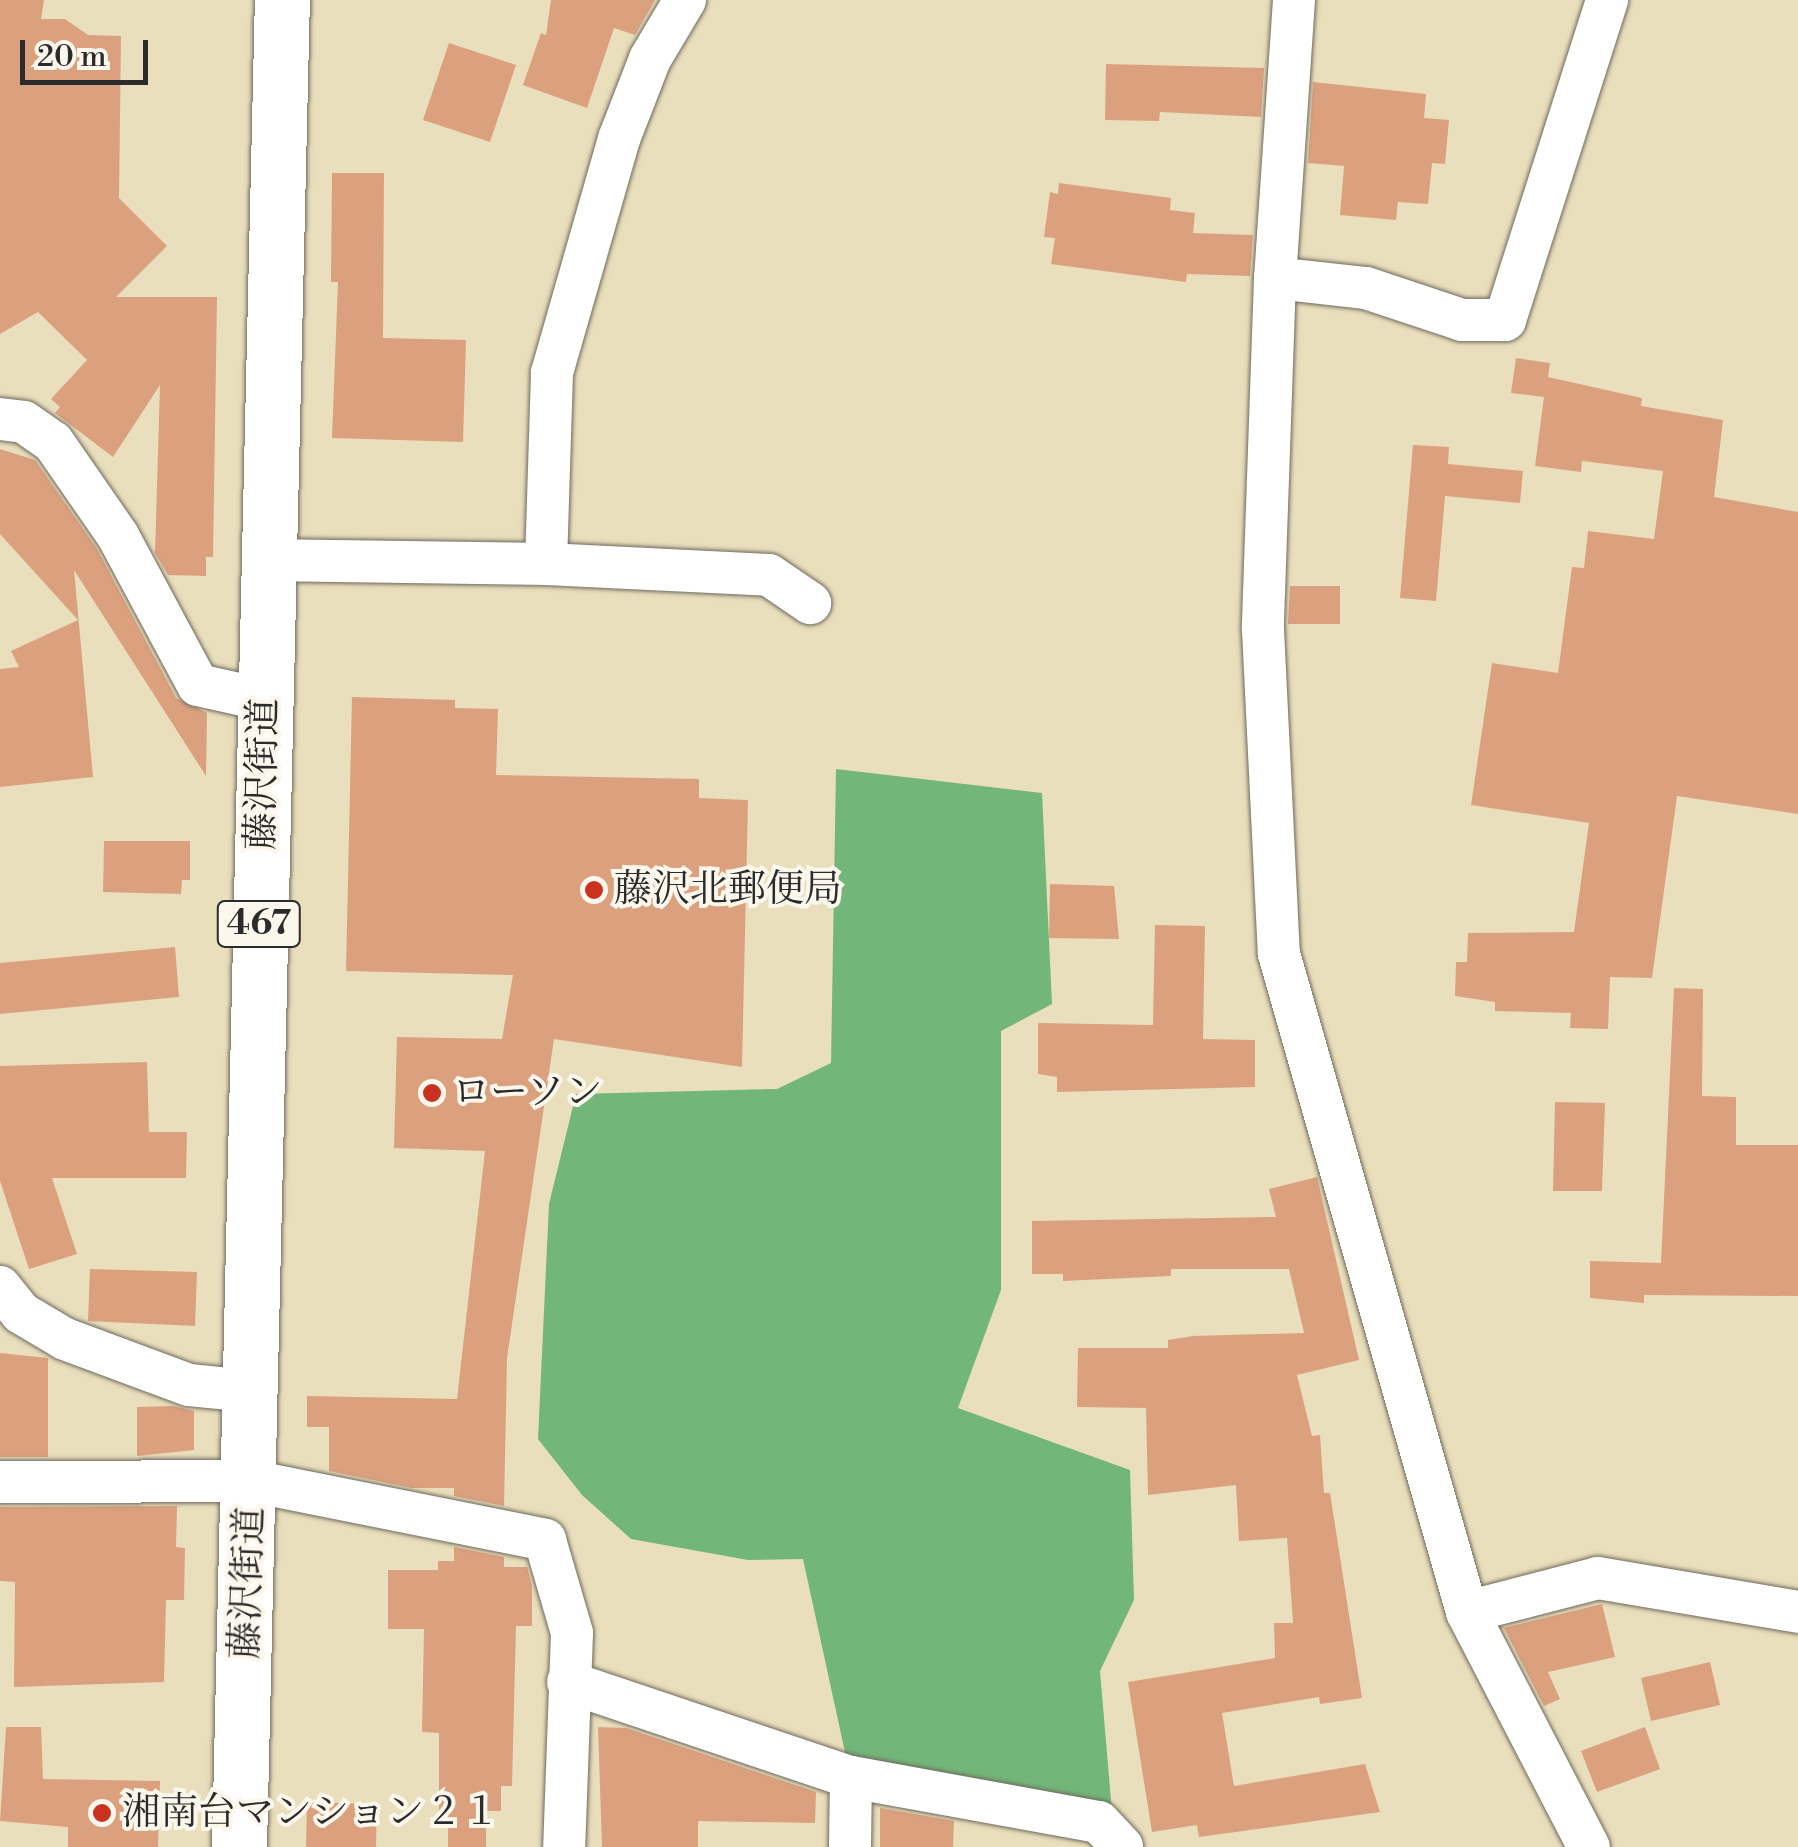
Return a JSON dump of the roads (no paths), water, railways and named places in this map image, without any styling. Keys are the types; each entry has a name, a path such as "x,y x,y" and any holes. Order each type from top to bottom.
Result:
{"highway":[{"name":"藤沢街道","path":"239,1847 252,1482 249,1390 282,0"}],"street":[{"path":"546,564 552,374 619,140 650,59 684,0"},
{"path":"1294,0 1275,278 1263,630 1279,954 1467,1612 1589,1847"},
{"path":"1275,278 1366,288 1462,320 1506,320 1607,0"},
{"path":"0,418 24,422 53,442 118,536 198,685 265,700"},
{"path":"267,560 546,564 769,575 810,602"},
{"path":"0,1287 21,1313 65,1339 188,1385 249,1390"},
{"path":"0,1482 252,1482 545,1540 572,1633 564,1847"},
{"path":"1467,1612 1598,1578 1798,1612"},
{"path":"568,1682 851,1777 1099,1822 1122,1847"},
{"path":"850,1847 851,1777"}],"place":[{"name":"藤沢北郵便局","path":"594,890"},
{"name":"ローソン","path":"432,1093"},
{"name":"湘南台マンション２１","path":"102,1813"}]}
